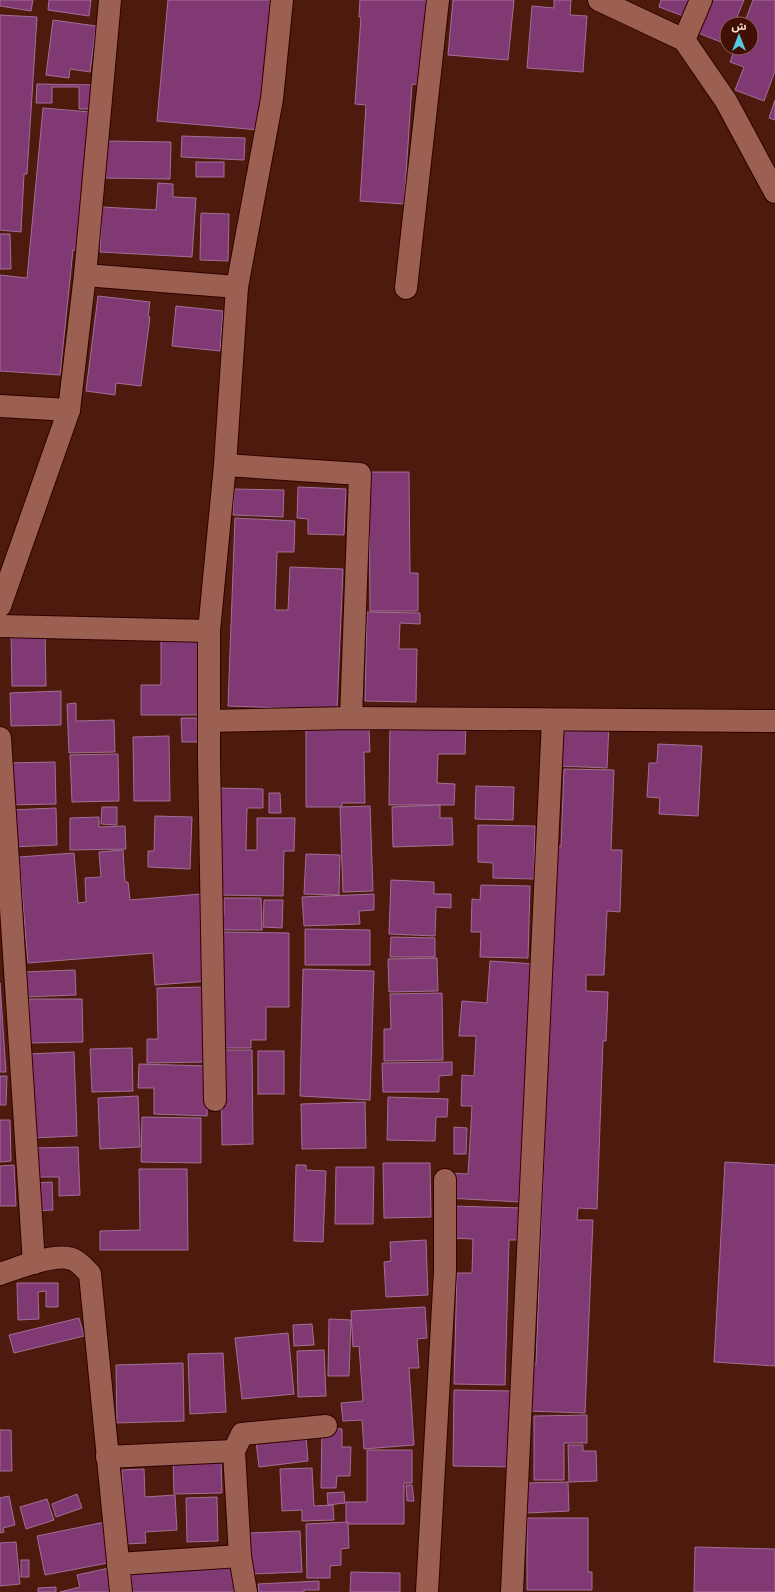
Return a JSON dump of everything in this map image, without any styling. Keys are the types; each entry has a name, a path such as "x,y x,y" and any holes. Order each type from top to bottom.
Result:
{"street":[{"path":"0,606 69,410 85,275 110,0"},
{"path":"215,1100 209,631 225,465 237,287 272,99 282,0"},
{"path":"406,288 438,0"},
{"path":"598,0 684,40 726,101 775,192"},
{"path":"684,40 701,0"},
{"path":"85,275 237,287"},
{"path":"0,406 69,410"},
{"path":"225,465 360,474 351,718"},
{"path":"0,626 209,631"},
{"path":"209,721 351,718 775,721"},
{"path":"512,1592 553,720"},
{"path":"0,738 34,1263"},
{"path":"427,1592 445,1271 445,1180"},
{"path":"0,1274 59,1257 76,1260 90,1274 121,1592"},
{"path":"246,1592 240,1556 234,1450 242,1434 326,1426"},
{"path":"107,1457 234,1450"},
{"path":"118,1564 240,1556"}],"building":[{"path":"0,0 33,0 31,11 0,6"},
{"path":"49,0 91,0 89,16 48,10"},
{"path":"168,0 271,0 259,130 157,121"},
{"path":"360,0 428,0 424,85 412,84 404,204 360,201 366,105 355,104 361,17 359,17"},
{"path":"453,0 514,0 508,60 448,55"},
{"path":"554,0 571,0 570,15 587,16 583,72 527,68 532,6 554,8"},
{"path":"661,0 693,0 686,17 659,7"},
{"path":"706,0 744,0 737,16 719,16 719,41 693,31"},
{"path":"753,0 775,0 775,71 764,101 735,90 744,67 730,62 732,56 759,56 759,16 747,16"},
{"path":"0,15 37,17 27,174 24,174 21,232 0,230"},
{"path":"53,20 96,26 90,72 70,69 69,78 46,75"},
{"path":"37,84 97,85 96,109 79,109 79,87 52,87 52,103 36,103"},
{"path":"775,100 775,120 769,118"},
{"path":"43,108 90,112 76,250 73,250 60,375 0,371 0,275 27,278"},
{"path":"182,136 245,138 244,160 181,157"},
{"path":"104,141 171,142 170,179 103,178"},
{"path":"196,162 224,162 224,177 196,177"},
{"path":"158,183 173,184 173,197 196,198 192,257 100,252 102,207 156,210"},
{"path":"201,213 229,214 228,261 200,260"},
{"path":"0,234 10,234 11,269 0,269"},
{"path":"98,296 150,302 148,317 150,317 141,386 116,383 115,395 86,391"},
{"path":"176,306 223,311 220,351 172,346"},
{"path":"369,472 409,472 410,573 418,573 418,611 370,611"},
{"path":"298,487 346,489 344,535 308,534 308,519 297,518"},
{"path":"234,489 284,490 283,517 233,515"},
{"path":"235,518 295,521 294,552 277,552 275,610 288,610 290,567 343,569 337,710 228,706"},
{"path":"367,612 420,613 420,624 400,623 399,649 417,649 416,702 365,701"},
{"path":"45,630 46,686 12,686 11,631"},
{"path":"161,637 202,637 202,715 141,715 141,685 161,685"},
{"path":"61,691 61,725 11,726 10,693"},
{"path":"76,703 76,721 114,720 115,752 69,753 67,704"},
{"path":"181,718 197,718 198,742 182,742"},
{"path":"390,721 466,722 465,754 438,754 437,783 455,784 454,805 389,805"},
{"path":"562,722 609,724 607,768 560,766"},
{"path":"306,728 369,728 370,752 364,752 365,803 342,803 342,807 306,807"},
{"path":"169,736 170,801 134,801 133,737"},
{"path":"658,744 702,746 698,816 659,814 660,798 647,797 649,763 657,763"},
{"path":"118,754 119,801 72,802 70,755"},
{"path":"55,762 56,804 8,805 6,763"},
{"path":"564,769 614,770 611,850 622,850 620,912 607,911 604,975 586,975 586,991 608,992 606,1041 603,1041 597,1209 578,1208 577,1220 593,1220 585,1413 528,1411 530,1364 536,1364 556,846 561,846"},
{"path":"476,786 514,787 513,820 475,819"},
{"path":"218,788 263,789 263,808 247,808 246,850 257,850 257,818 295,818 294,851 284,851 283,896 216,895"},
{"path":"269,793 280,793 281,813 269,813"},
{"path":"440,805 440,818 452,818 453,845 393,847 392,807"},
{"path":"370,806 373,891 343,892 340,807"},
{"path":"102,807 117,807 117,825 101,824"},
{"path":"56,808 57,845 12,847 10,810"},
{"path":"155,816 192,817 190,869 148,867 148,851 154,851"},
{"path":"99,817 99,827 125,826 126,849 70,850 70,818"},
{"path":"478,825 535,826 534,879 493,878 493,863 478,862"},
{"path":"123,850 125,882 128,882 130,900 201,894 208,981 155,985 153,953 28,963 19,857 74,853 78,903 86,902 85,878 101,877 99,852"},
{"path":"306,854 340,855 339,895 304,894"},
{"path":"391,880 434,882 434,894 451,894 451,908 436,907 435,936 389,934"},
{"path":"481,885 530,886 528,958 480,957 481,932 471,932 472,899 480,900"},
{"path":"374,894 374,910 359,911 360,924 304,926 302,897"},
{"path":"224,898 261,898 262,930 217,930 216,915 224,915"},
{"path":"264,900 283,900 282,928 263,927"},
{"path":"305,929 370,930 370,965 305,965"},
{"path":"219,932 289,933 289,1007 266,1007 266,1040 251,1040 251,1048 220,1048"},
{"path":"391,937 435,938 435,957 390,957"},
{"path":"437,958 438,991 389,992 388,959"},
{"path":"490,961 536,964 521,1202 447,1198 449,1173 468,1174 472,1106 461,1106 462,1075 474,1076 476,1036 459,1036 462,1001 487,1003"},
{"path":"303,969 374,971 370,1100 300,1096"},
{"path":"75,970 76,995 24,997 23,972"},
{"path":"0,983 6,1072 0,1072"},
{"path":"205,987 206,1062 147,1063 147,1039 158,1039 157,988"},
{"path":"442,993 443,1060 384,1061 384,1029 391,1029 390,994"},
{"path":"29,999 82,999 83,1042 29,1043"},
{"path":"132,1048 133,1091 92,1092 90,1049"},
{"path":"221,1050 252,1050 253,1144 222,1145"},
{"path":"258,1051 284,1051 284,1094 258,1094"},
{"path":"74,1052 77,1136 32,1138 28,1054"},
{"path":"452,1062 452,1075 439,1076 439,1092 383,1092 382,1063"},
{"path":"139,1064 209,1066 207,1116 154,1114 154,1088 138,1088"},
{"path":"0,1076 7,1076 6,1105 0,1105"},
{"path":"138,1096 140,1147 100,1149 98,1098"},
{"path":"388,1097 448,1099 447,1117 436,1117 435,1141 387,1140"},
{"path":"365,1102 366,1148 302,1149 301,1104"},
{"path":"142,1117 201,1118 201,1163 141,1162"},
{"path":"0,1120 10,1120 11,1161 0,1162"},
{"path":"454,1127 467,1128 466,1154 454,1154"},
{"path":"78,1147 80,1195 59,1196 59,1177 36,1177 35,1148"},
{"path":"725,1162 775,1165 775,1366 714,1362"},
{"path":"383,1163 430,1163 431,1217 384,1218"},
{"path":"14,1165 16,1206 0,1206 0,1166"},
{"path":"296,1165 306,1165 306,1170 326,1171 323,1242 294,1241"},
{"path":"336,1167 374,1167 373,1224 335,1224"},
{"path":"139,1169 187,1169 188,1250 100,1250 100,1231 140,1230"},
{"path":"52,1182 53,1210 33,1211 32,1183"},
{"path":"450,1206 523,1208 522,1240 509,1240 505,1385 454,1384 457,1273 472,1273 473,1239 449,1238"},
{"path":"426,1240 428,1295 386,1297 384,1262 391,1261 390,1242"},
{"path":"17,1283 58,1283 58,1307 46,1307 46,1291 38,1292 39,1319 18,1320"},
{"path":"425,1307 427,1338 417,1339 419,1368 409,1368 414,1445 364,1449 362,1420 343,1421 341,1403 363,1401 359,1346 353,1347 351,1311"},
{"path":"79,1318 84,1336 14,1353 9,1335"},
{"path":"329,1319 351,1320 349,1376 328,1376"},
{"path":"312,1324 314,1345 294,1346 293,1325"},
{"path":"288,1333 294,1394 242,1399 235,1338"},
{"path":"324,1350 326,1396 298,1397 297,1351"},
{"path":"223,1353 226,1412 190,1414 188,1354"},
{"path":"183,1363 184,1421 117,1423 116,1365"},
{"path":"454,1390 515,1391 514,1467 453,1466"},
{"path":"587,1415 587,1443 564,1443 564,1480 534,1480 534,1416"},
{"path":"322,1428 342,1429 342,1447 351,1447 350,1476 337,1476 336,1488 321,1488"},
{"path":"0,1430 11,1430 12,1471 0,1471"},
{"path":"306,1436 308,1461 259,1467 256,1441"},
{"path":"568,1445 583,1445 583,1451 596,1451 597,1481 569,1482"},
{"path":"367,1450 412,1450 412,1483 404,1483 404,1524 346,1524 346,1502 367,1502"},
{"path":"221,1457 222,1493 174,1494 173,1458"},
{"path":"312,1468 314,1506 333,1505 334,1520 302,1521 302,1510 282,1511 280,1469"},
{"path":"144,1469 145,1497 175,1495 177,1530 145,1532 146,1543 126,1544 122,1470"},
{"path":"568,1482 569,1511 527,1513 526,1483"},
{"path":"406,1485 412,1485 414,1501 407,1501"},
{"path":"344,1492 345,1503 328,1505 327,1493"},
{"path":"77,1494 82,1508 56,1517 52,1504"},
{"path":"9,1496 15,1525 3,1528 4,1532 0,1533 0,1498"},
{"path":"217,1497 218,1541 187,1542 186,1498"},
{"path":"47,1499 54,1520 26,1529 20,1507"},
{"path":"527,1518 588,1518 588,1572 592,1572 592,1590 527,1590"},
{"path":"105,1522 113,1562 45,1575 37,1536"},
{"path":"348,1522 349,1548 341,1549 341,1565 330,1566 330,1578 307,1578 306,1524"},
{"path":"300,1531 302,1572 251,1574 250,1533"},
{"path":"16,1542 20,1584 0,1586 0,1543"},
{"path":"695,1547 775,1549 775,1592 694,1592"},
{"path":"21,1560 29,1560 29,1577 21,1577"},
{"path":"233,1564 234,1592 132,1592 131,1570"},
{"path":"109,1568 114,1592 60,1592 80,1587 77,1575"},
{"path":"351,1572 400,1573 400,1592 350,1592"},
{"path":"319,1581 319,1590 304,1590 304,1592 259,1592 258,1584"},
{"path":"56,1587 56,1592 38,1592 38,1588"}]}
